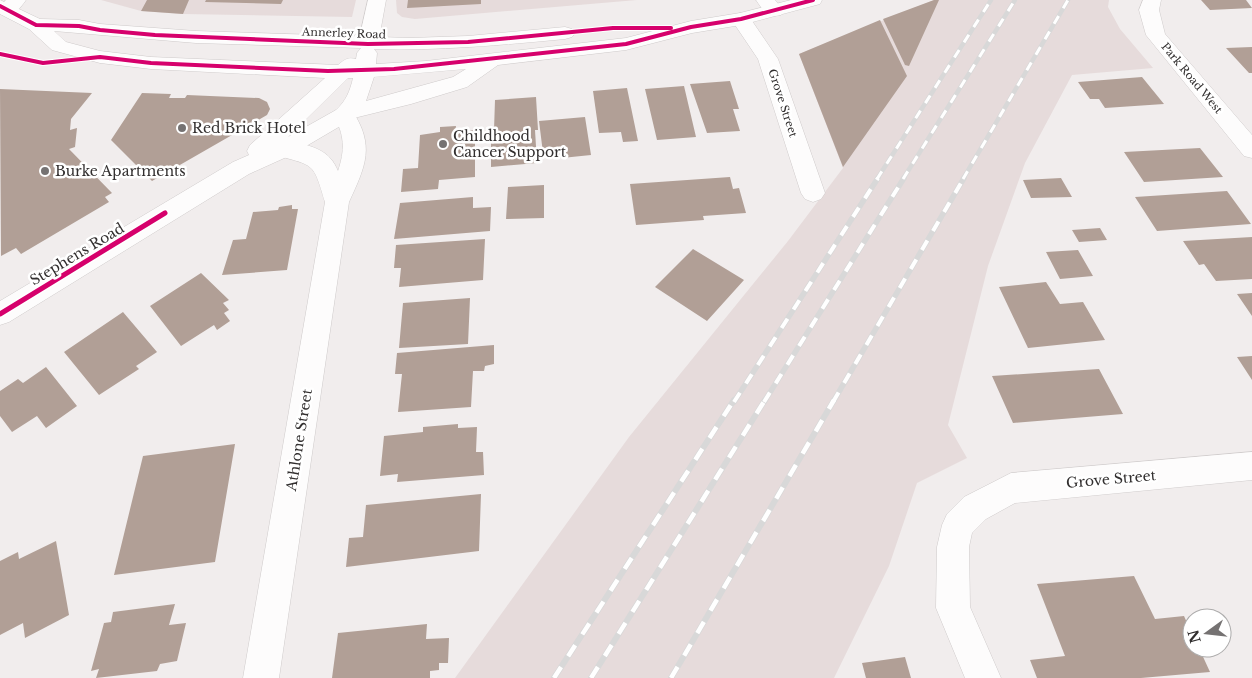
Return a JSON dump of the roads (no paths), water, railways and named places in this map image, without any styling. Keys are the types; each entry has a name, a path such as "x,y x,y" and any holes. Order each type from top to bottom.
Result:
{"street":[{"path":"368,44 377,0"},
{"name":"Annerley Road","path":"8,6 36,25 59,46 123,61 355,71 494,60 626,44 691,28 741,19 769,5 813,0"},
{"name":"Park Road West","path":"1152,0 1149,10 1156,35 1252,150"},
{"name":"Grove Street","path":"741,19 768,58 812,193"},
{"name":"Annerley Road","path":"36,25 79,26 100,30 164,36 368,44 468,42 613,28 691,28"},
{"name":"Stephens Road","path":"241,168 274,135 355,71 368,44"},
{"name":"Stephens Road","path":"0,314 241,168 283,149 346,114 460,82 494,60"},
{"path":"346,114 358,96 355,71"},
{"name":"Athlone Street","path":"261,678 337,202 352,168 354,157 354,134 346,114"},
{"name":"Athlone Street","path":"283,149 312,156 325,164 337,202"},
{"name":"Grove Street","path":"983,678 953,608 953,547 958,524 974,508 1011,488 1252,466"}],"railway":[{"path":"877,179 991,0"},
{"path":"903,179 1015,0"},
{"path":"963,179 1068,0"},
{"path":"734,402 878,178"},
{"path":"764,402 904,178"},
{"path":"833,402 964,178"},
{"path":"554,678 734,400"},
{"path":"591,678 765,400"},
{"path":"671,678 834,400"}],"place":[{"name":"Red Brick Hotel","path":"182,128"},
{"name":"Childhood Cancer Support","path":"443,144"},
{"name":"Burke Apartments","path":"45,171"}]}
